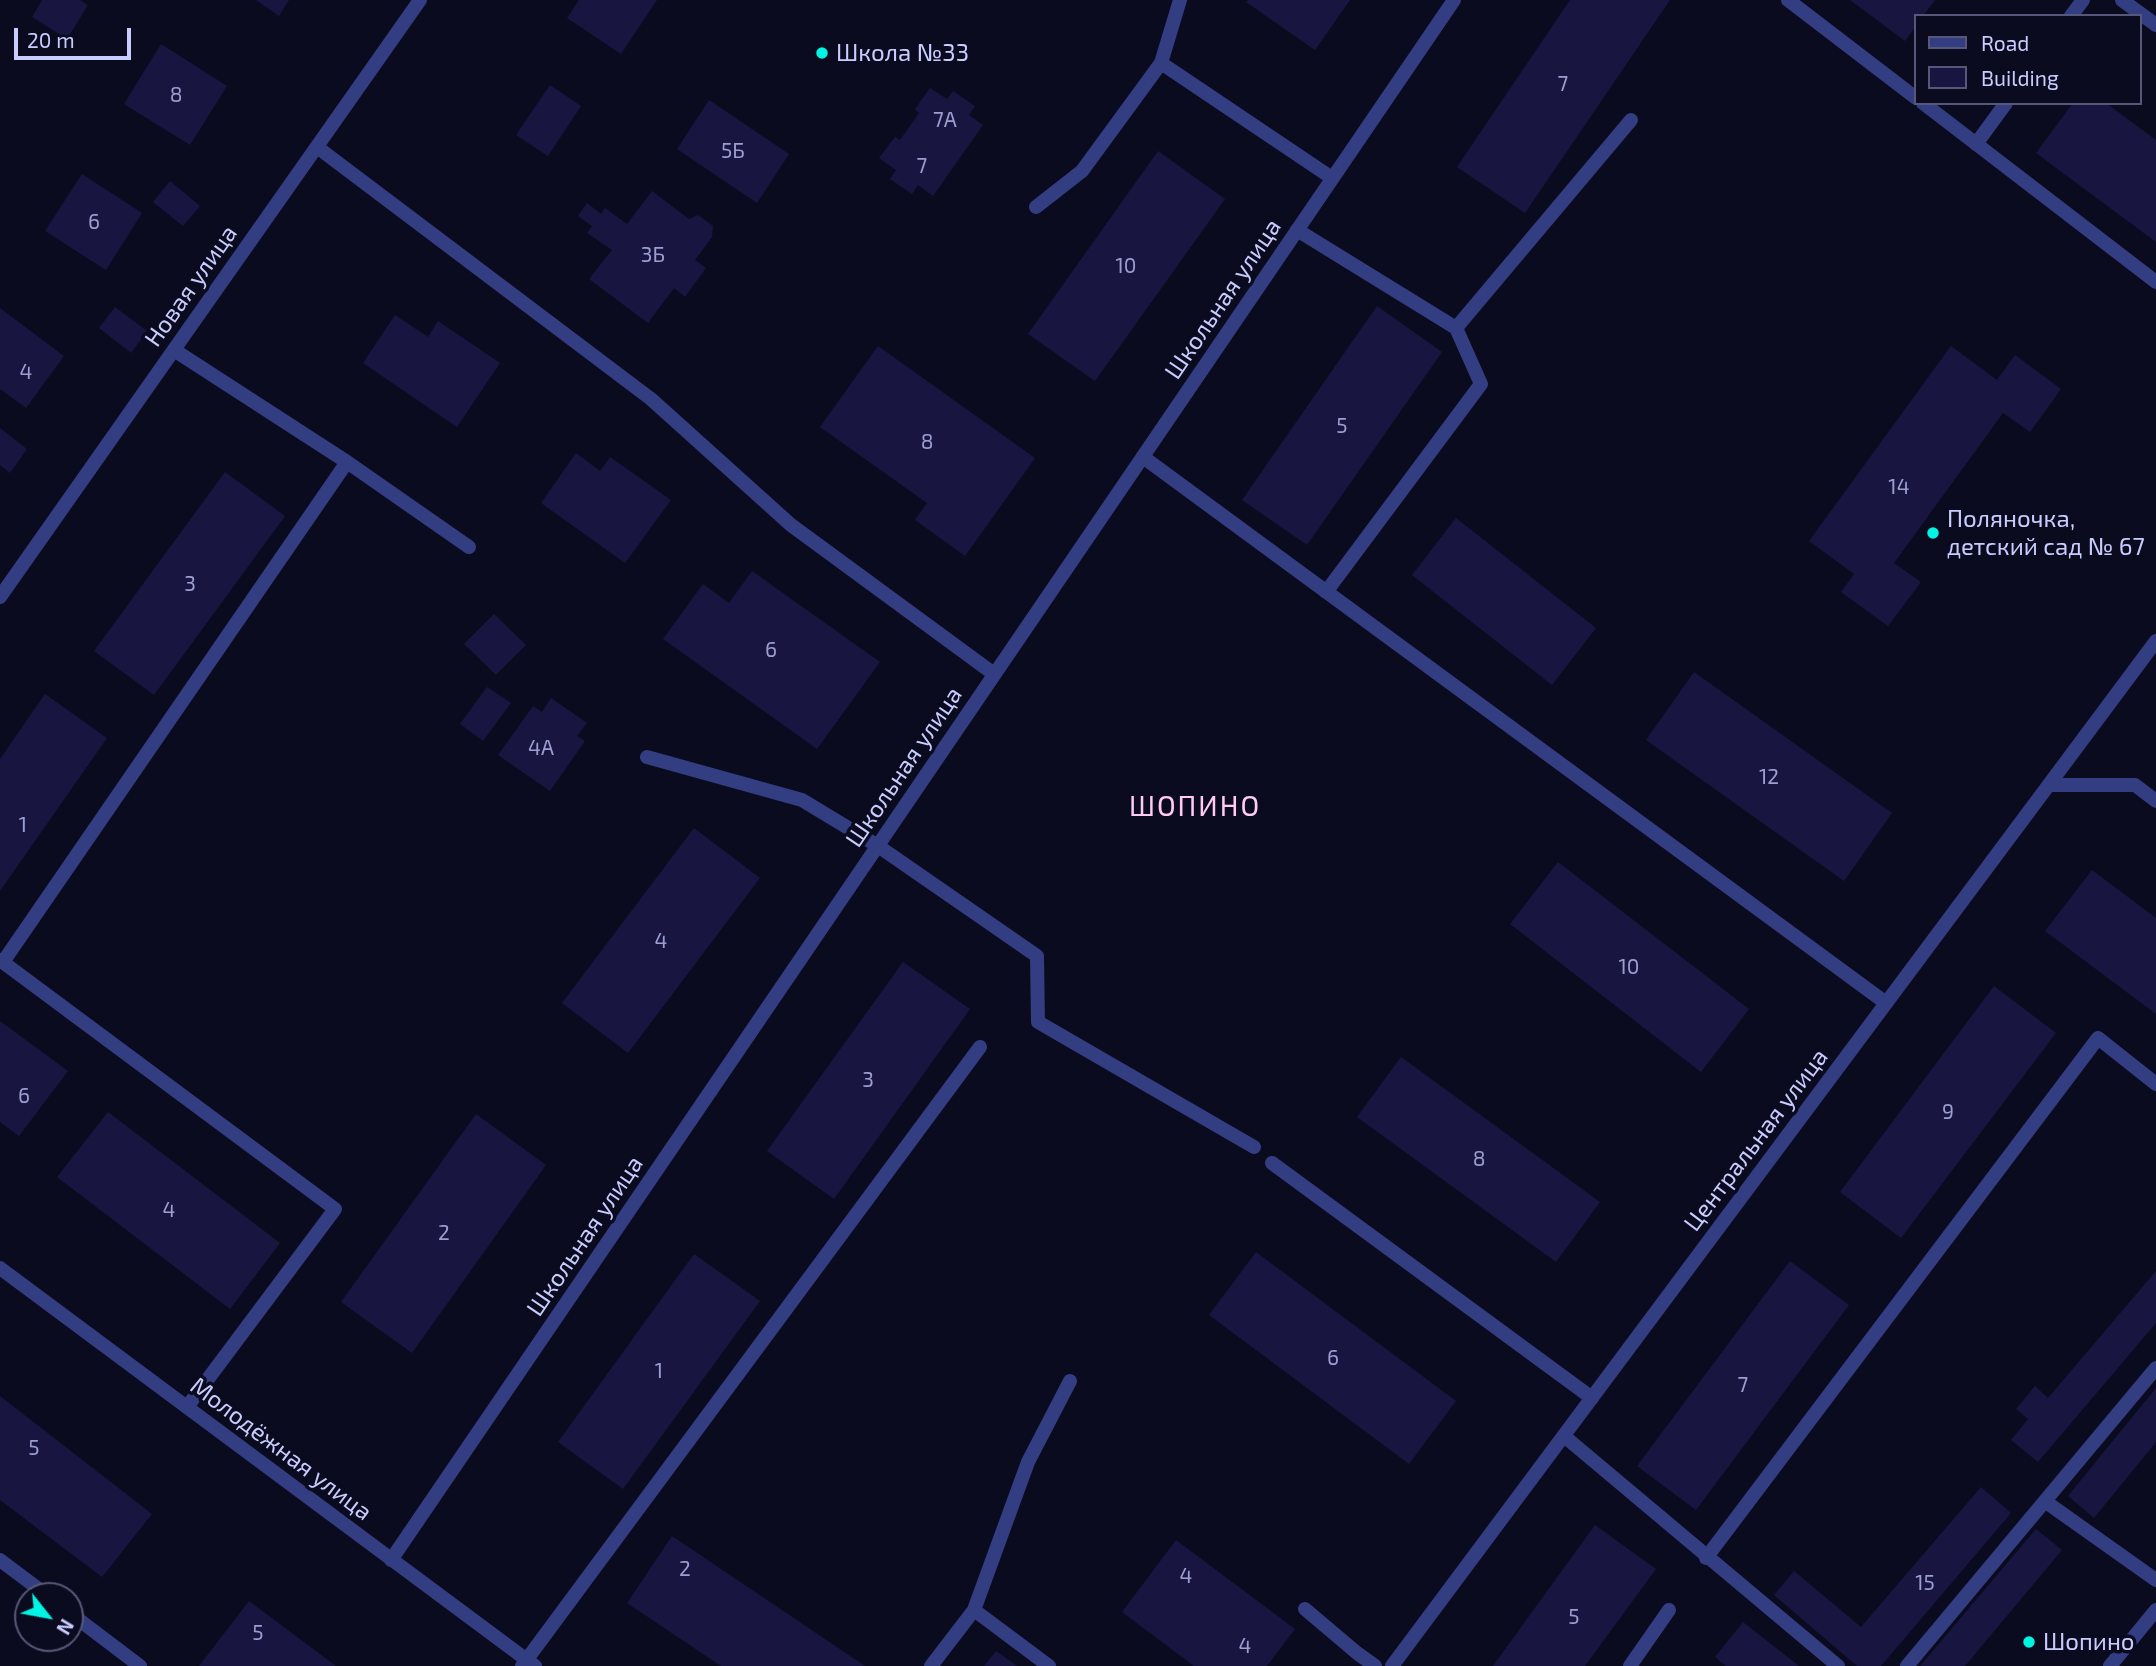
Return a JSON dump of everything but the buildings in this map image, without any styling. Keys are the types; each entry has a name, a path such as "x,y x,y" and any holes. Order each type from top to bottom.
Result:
{"street":[{"name":"Новая улица","path":"0,597 420,0"},
{"path":"1036,207 1082,171 1161,63 1180,0"},
{"name":"Школьная улица","path":"391,1560 1454,0"},
{"path":"1788,0 1914,96"},
{"path":"2122,0 2141,14"},
{"path":"1161,63 1332,178"},
{"path":"1926,105 2156,282"},
{"path":"1976,144 2005,105"},
{"path":"1457,328 1631,120"},
{"path":"317,147 651,399 791,526 995,674"},
{"path":"1297,230 1457,328 1481,384 1326,592"},
{"path":"174,350 346,461 470,547"},
{"path":"1143,457 1886,1003"},
{"path":"187,1407 335,1209 1,961 346,461"},
{"name":"Центральная улица","path":"1392,1666 2156,641"},
{"path":"647,757 802,800 878,846 1037,956 1038,1023 1254,1147"},
{"path":"2049,785 2135,785 2156,801"},
{"path":"1706,1558 2098,1038 2156,1084"},
{"path":"528,1664 980,1047"},
{"path":"1272,1163 1592,1398"},
{"name":"Молодёжная улица","path":"0,1268 528,1664"},
{"path":"1907,1666 2156,1368"},
{"path":"931,1666 974,1610 1028,1462 1070,1381"},
{"path":"1564,1436 1706,1558 1838,1666"},
{"path":"2046,1502 2156,1580"},
{"path":"0,1560 29,1582"},
{"path":"1305,1609 1375,1666"},
{"path":"974,1610 1049,1666"},
{"path":"2110,1666 2156,1610"},
{"path":"1630,1666 1669,1611"},
{"path":"84,1624 139,1666"}],"place":[{"name":"Школа №33","path":"822,53"},
{"name":"Поляночка, детский сад № 67","path":"1933,533"},
{"name":"Шопино","path":"2029,1642"}],"district":[{"name":"ШОПИНО","path":"1195,807"}]}
